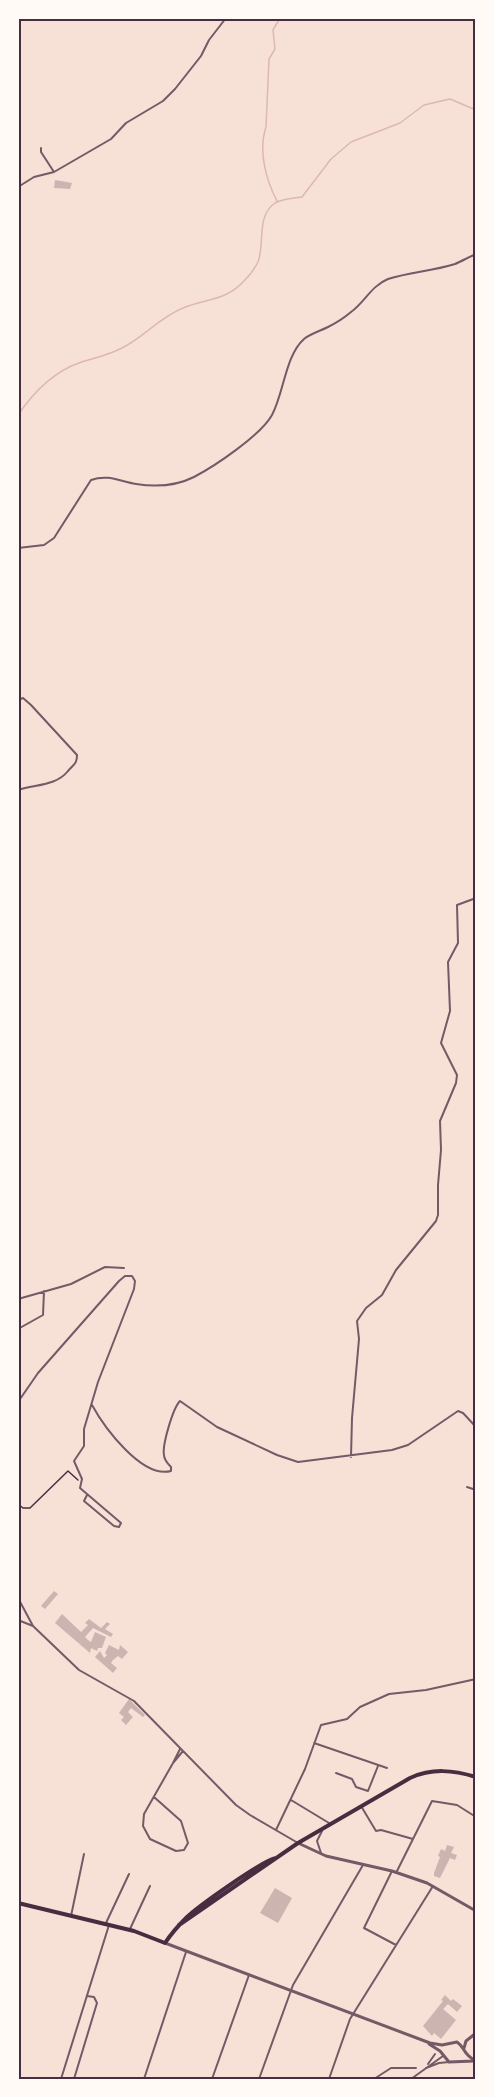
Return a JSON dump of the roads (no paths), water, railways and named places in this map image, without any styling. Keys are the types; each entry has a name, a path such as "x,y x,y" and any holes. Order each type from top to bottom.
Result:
{"main road":[{"path":"18,1903 129,1930 165,1944 179,1925 276,1857 410,1778 428,1772 449,1771 476,1777"}],"street":[{"path":"18,187 34,177 54,172 111,139 126,123 163,101 201,57 209,40 226,18"},
{"path":"41,148 41,152 54,172"},
{"path":"18,548 44,545 54,538 92,480 98,477 153,485 170,485 194,477 252,438 263,427 272,415 290,362 304,338 328,327 354,310 369,292 385,280 455,264 476,254"},
{"path":"18,700 23,698 31,705 77,755 77,764 64,777 54,782 18,790"},
{"path":"351,1457 359,1339 357,1321 366,1308 382,1295 396,1270 436,1221 438,1215 440,1121 456,1083 457,1075 441,1043 450,1011 448,962 459,939 457,905 476,898"},
{"path":"18,1299 71,1284 100,1268 111,1266 124,1268"},
{"path":"18,1402 38,1373 119,1281 125,1276 132,1276 135,1281 134,1289 102,1371 84,1429 84,1446 74,1461 82,1479 79,1486 121,1523 119,1527 114,1527 84,1501 87,1495"},
{"path":"18,1329 43,1315 44,1291"},
{"path":"92,1405 101,1420 126,1450 152,1470 165,1473 171,1471 171,1467 163,1454 177,1403 180,1401 218,1426 277,1455 298,1462 351,1457 408,1445 458,1411 463,1413 476,1427"},
{"path":"467,1486 476,1490"},
{"path":"18,1598 33,1626 79,1670 134,1701 236,1805 276,1831 323,1855 394,1872 433,1886 476,1911"},
{"path":"18,1620 33,1626"},
{"path":"276,1831 281,1816 305,1769 321,1725 347,1719 360,1707 389,1694 426,1690 476,1679"},
{"path":"314,1743 387,1768"},
{"path":"154,1797 182,1823 188,1843 184,1850 176,1851 153,1842 147,1836 142,1819 154,1797 173,1763 182,1750"},
{"path":"336,1773 352,1779 356,1787 368,1791 378,1766"},
{"path":"291,1800 330,1824"},
{"path":"397,1945 364,1928 432,1801 457,1805 476,1817"},
{"path":"361,1806 376,1831 381,1830 413,1839"},
{"path":"323,1855 317,1844 324,1828"},
{"path":"71,1916 84,1854"},
{"path":"259,2079 290,1991 363,1865"},
{"path":"61,2079 107,1924 129,1874"},
{"path":"129,1930 150,1886"},
{"path":"329,2079 353,2013 433,1886"},
{"path":"165,1944 422,2040 436,2044 457,2042 476,2061"},
{"path":"144,2079 186,1952"},
{"path":"212,2079 249,1976"},
{"path":"74,2079 97,2003 94,1997 87,1996"},
{"path":"456,2063 462,2059 464,2043 476,2033"},
{"path":"422,2040 440,2051 450,2062"},
{"path":"411,2079 443,2055 446,2044"},
{"path":"424,2069 435,2054"},
{"path":"424,2069 439,2063 476,2061"},
{"path":"374,2079 386,2070 416,2068"}],"waterway":[{"path":"277,201 264,165 263,146 269,59 275,49 273,30 280,18"},
{"path":"18,415 37,391 61,372 117,350 175,312 222,296 237,288 258,262 263,223 269,209 275,203 302,197 331,159 351,142 400,123 424,105 450,99 476,110"}]}
